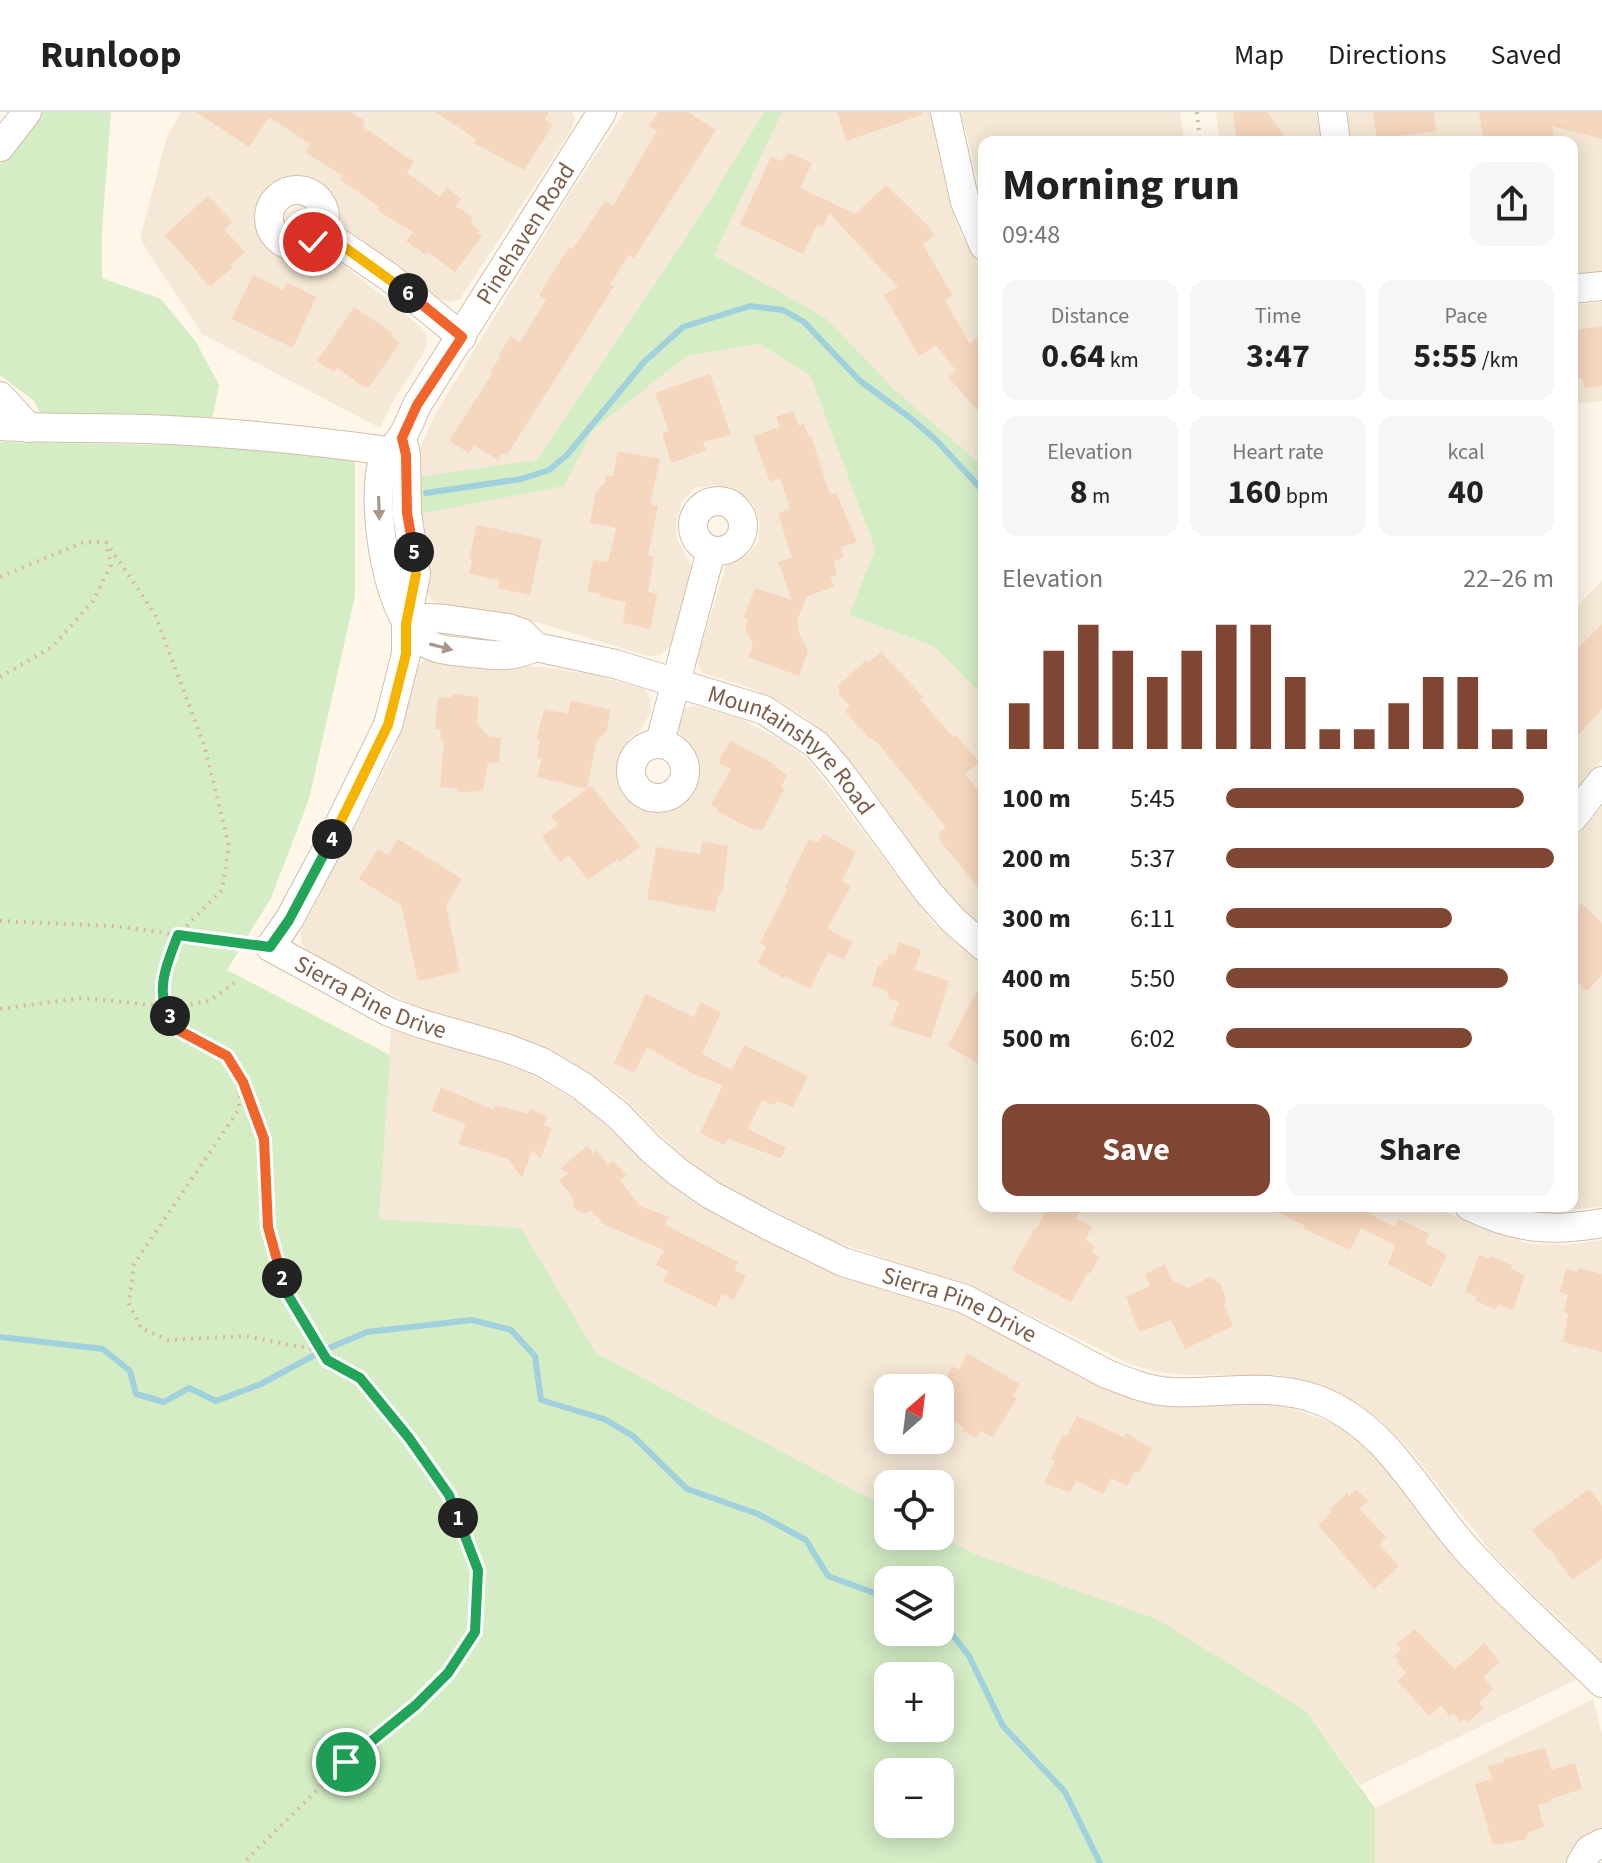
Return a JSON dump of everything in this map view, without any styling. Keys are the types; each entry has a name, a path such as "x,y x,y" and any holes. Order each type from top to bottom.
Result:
{"street":[{"path":"0,147 27,112"},
{"name":"Pinehaven Road","path":"395,444 602,112"},
{"path":"945,112 965,202 978,232"},
{"path":"1332,112 1335,136"},
{"path":"322,231 389,277 462,337"},
{"path":"1578,288 1602,286"},
{"path":"0,396 29,428"},
{"path":"0,426 146,429 395,444 406,455 407,513 416,574 406,624 406,654 388,725 327,849 289,920 270,947"},
{"path":"660,742 711,551"},
{"name":"Mountainshyre Road","path":"406,624 424,642 438,648 506,658 536,647 581,655 676,681 764,710 817,745 928,892 978,942"},
{"path":"1578,811 1602,781"},
{"name":"Sierra Pine Drive","path":"270,947 389,1012 542,1062 582,1086 618,1115 651,1149 711,1195 843,1262 965,1299 1131,1384 1168,1392 1286,1392 1340,1409 1366,1427 1383,1444 1470,1554 1602,1683"},
{"path":"1482,1212 1523,1226 1549,1229 1602,1223"},
{"path":"1581,1863 1589,1850 1602,1843"}],"path":[{"path":"1197,112 1199,136"},
{"path":"0,577 84,542 106,542"},
{"path":"0,677 52,647 93,601 111,565 106,542"},
{"path":"106,542 155,614 205,748 229,846 222,890 178,935 164,972 163,1005 180,1031 227,1056 243,1082 264,1139 268,1227 285,1290 327,1360 360,1378 409,1438 449,1495 478,1570 475,1632 448,1673 416,1705 346,1762 243,1863"},
{"path":"0,921 114,926 270,947"},
{"path":"0,1009 82,998 174,1007 209,1001 237,981"},
{"path":"243,1082 238,1111 134,1264 129,1304 141,1328 168,1340 245,1336 322,1351"}],"shaded area":[{"path":"181,112 572,112 575,119 570,132 460,299 449,302 438,298 345,227 329,195 316,183 300,180 283,183 266,193 257,227 262,243 274,254 288,260 324,255 340,262 422,328 427,337 426,349 380,428 202,334 140,239 167,136"},
{"path":"624,112 764,112 693,227 537,460 416,477 416,459 434,416 567,198"},
{"path":"782,112 930,112 946,188 960,233 978,264 978,462 894,389 826,318 713,255"},
{"path":"961,112 1180,112 1184,136 978,136 978,181"},
{"path":"1216,112 1316,112 1320,136 1219,136"},
{"path":"1347,112 1602,112 1602,271 1578,275 1578,136 1350,136"},
{"path":"1602,302 1602,401 1578,403 1578,304"},
{"path":"759,344 810,375 875,549 849,615 933,646 978,691 978,922 932,875 871,788 830,739 806,718 777,700 748,687 702,673 698,664 699,653 726,566 747,555 758,543 760,523 753,503 734,490 715,485 695,488 682,502 676,523 677,539 692,567 670,646 660,655 648,656 539,623 443,607 432,601 427,593 415,515 564,486 593,430 687,356"},
{"path":"1602,581 1602,760 1578,790 1578,605"},
{"path":"426,659 552,668 594,675 644,689 650,697 651,712 638,733 628,739 617,761 616,779 622,793 635,805 654,809 671,807 684,800 694,786 698,770 677,726 685,708 696,706 738,718 785,742 810,762 934,924 978,960 978,1212 1446,1212 1479,1228 1531,1244 1565,1245 1602,1240 1602,1662 1493,1554 1410,1450 1381,1421 1358,1404 1310,1381 1279,1375 1187,1375 1157,1372 1130,1364 975,1288 836,1242 713,1180 687,1161 621,1096 581,1068 503,1032 424,1011 310,953 301,943 301,931 395,749 419,665"},
{"path":"1602,807 1602,1207 1578,1209 1578,836"},
{"path":"391,1027 421,1040 474,1053 531,1074 587,1107 650,1168 700,1204 972,1318 1056,1360 1288,1407 1335,1424 1358,1439 1467,1571 1577,1679 1360,1785 1306,1711 1157,1619 975,1554 954,1543 954,1470 874,1470 874,1501 596,1353 521,1228 379,1219"},
{"path":"1593,1699 1602,1735 1602,1828 1587,1837 1570,1863 1375,1863 1375,1808"}],"green space":[{"path":"39,112 111,112 102,229 102,278 161,299 196,342 219,385 212,420 41,414 34,401 0,375 0,164"},
{"path":"764,112 782,112 714,255 826,318 894,389 978,462 978,691 933,646 849,615 875,549 810,375 759,344 687,356 593,430 564,486 415,515 416,477 537,460 693,227"},
{"path":"0,442 226,446 355,458 355,596 309,799 271,898 227,970 390,1055 379,1219 521,1228 596,1353 874,1501 874,1550 954,1550 954,1543 975,1554 1157,1619 1306,1711 1375,1808 1375,1863 0,1863"}],"building":[{"path":"196,112 351,112 365,121 362,126 414,162 407,173 440,197 447,187 461,199 456,206 473,218 470,223 482,236 455,272 428,252 426,255 406,241 413,232 377,210 379,207 341,180 343,176 305,152 310,144 269,117 249,147"},
{"path":"435,112 549,112 545,119 553,125 524,170 474,143 476,139"},
{"path":"658,112 688,112 716,130 634,258 629,255 610,284 614,286 507,455 502,453 498,460 474,445 469,453 449,441 492,374 490,372 498,356 511,336 520,342 546,300 539,295 569,247 573,249 605,201 613,206 657,131 649,126"},
{"path":"837,112 922,112 922,115 846,141"},
{"path":"1233,112 1267,112 1284,136 1236,136"},
{"path":"1373,112 1434,112 1436,131 1377,136"},
{"path":"1479,112 1602,112 1602,139 1552,126 1554,136 1483,136"},
{"path":"789,153 812,163 800,188 855,214 886,185 928,226 934,235 923,245 953,296 945,300 970,344 978,337 978,411 948,377 956,370 936,345 919,356 884,295 898,287 829,213 823,227 817,225 803,254 740,224 771,157 781,161"},
{"path":"208,196 232,222 224,229 245,252 210,287 165,235"},
{"path":"253,275 283,290 286,282 316,297 293,348 232,318"},
{"path":"354,307 393,333 391,336 400,343 369,387 364,387 337,368 334,372 317,361"},
{"path":"1602,326 1602,386 1585,388 1582,378 1578,378 1578,330"},
{"path":"710,374 731,435 703,442 706,451 671,463 662,433 669,431 655,393"},
{"path":"793,411 799,426 804,424 811,436 830,495 836,493 857,542 840,547 844,557 834,561 837,575 830,577 834,587 807,596 797,620 799,633 808,651 799,676 748,657 753,645 745,627 748,619 744,617 755,588 792,600 778,562 792,558 778,513 790,509 780,478 770,482 753,436 780,427 776,417"},
{"path":"618,451 660,459 650,504 658,506 648,555 654,557 648,592 657,594 650,629 623,623 626,602 587,592 593,560 608,562 616,528 590,523 596,492 606,476 613,476"},
{"path":"478,525 542,539 530,595 498,588 500,580 469,574 472,560 469,559"},
{"path":"1602,624 1602,709 1578,735 1578,649"},
{"path":"881,652 923,697 920,699 953,737 955,735 978,761 965,774 978,790 978,888 938,838 946,827 878,743 868,737 845,711 850,706 838,693 840,690 837,687 866,660 868,663"},
{"path":"453,694 479,697 477,723 488,736 501,738 499,763 488,762 483,791 460,792 456,788 440,787 444,742 440,738 441,729 435,729 438,697 453,698"},
{"path":"571,700 610,710 607,730 596,743 587,789 537,777 542,758 537,757 540,741 537,737 544,709 568,714"},
{"path":"731,741 776,765 787,775 781,787 784,789 762,831 757,828 756,831 711,805 731,769 719,763 719,759"},
{"path":"591,786 640,846 620,862 618,859 588,880 569,855 560,862 542,837 558,824 551,816"},
{"path":"823,834 856,852 842,881 851,886 827,929 853,942 844,960 828,952 810,989 758,963 766,946 760,943 808,841 818,843"},
{"path":"398,839 462,879 446,905 460,972 418,981 401,905 359,879 378,849 388,855"},
{"path":"702,841 728,846 723,890 718,896 715,912 647,899 656,847 700,854"},
{"path":"1581,903 1602,923 1602,975 1587,991 1578,983 1578,906"},
{"path":"899,942 921,950 915,970 949,981 931,1038 891,1026 899,1002 890,999 886,990 872,986 878,965 881,966 883,960 887,961 889,953 895,955"},
{"path":"978,989 978,1064 948,1046"},
{"path":"646,994 694,1017 700,1002 721,1012 702,1054 732,1070 744,1045 808,1076 793,1107 778,1101 773,1105 762,1100 748,1129 786,1148 781,1158 728,1139 725,1145 700,1133 723,1085 693,1074 647,1047 634,1073 614,1063"},
{"path":"441,1087 494,1110 495,1105 528,1114 530,1109 548,1117 544,1125 552,1128 540,1159 532,1150 522,1178 508,1159 458,1144 466,1124 432,1111"},
{"path":"587,1146 593,1153 596,1150 608,1165 613,1161 626,1175 620,1180 640,1206 669,1217 665,1225 738,1262 734,1270 746,1276 734,1300 722,1294 716,1307 663,1281 668,1271 656,1265 664,1250 607,1226 591,1211 583,1213 574,1208 572,1196 559,1181 569,1173 560,1169"},
{"path":"1045,1212 1079,1212 1076,1219 1092,1226 1086,1240 1094,1246 1092,1253 1099,1257 1071,1302 1011,1270"},
{"path":"1277,1212 1367,1212 1394,1227 1399,1219 1430,1234 1425,1243 1447,1255 1431,1287 1388,1264 1395,1245 1361,1228 1350,1250 1304,1229 1305,1226"},
{"path":"1479,1255 1489,1259 1491,1256 1512,1265 1511,1269 1525,1275 1513,1310 1498,1304 1496,1309 1475,1301 1476,1296 1465,1292"},
{"path":"1165,1264 1172,1280 1189,1288 1209,1277 1220,1283 1226,1298 1224,1305 1233,1326 1185,1349 1171,1320 1139,1332 1126,1297 1150,1286 1145,1274"},
{"path":"1578,1268 1602,1274 1602,1352 1563,1342 1568,1295 1560,1292 1566,1269 1577,1272"},
{"path":"967,1353 1020,1384 1013,1396 1017,1398 993,1437 980,1431 977,1438 963,1431 964,1427 954,1422 954,1374 948,1374 952,1366 959,1370"},
{"path":"1077,1416 1124,1437 1126,1433 1152,1449 1139,1473 1135,1471 1127,1486 1111,1478 1103,1494 1076,1480 1070,1492 1044,1483 1063,1434 1067,1436"},
{"path":"1356,1489 1368,1501 1360,1509 1386,1537 1379,1544 1399,1566 1374,1589 1318,1525 1332,1512 1330,1509"},
{"path":"1589,1489 1602,1506 1602,1559 1572,1580 1532,1530"},
{"path":"1415,1629 1455,1669 1485,1643 1499,1662 1483,1677 1493,1689 1479,1703 1484,1708 1468,1722 1465,1719 1460,1722 1454,1713 1449,1716 1441,1705 1429,1716 1398,1681 1406,1673 1397,1663 1399,1661 1395,1655 1401,1650 1397,1644"},
{"path":"1545,1748 1551,1770 1575,1763 1582,1789 1538,1805 1544,1827 1528,1832 1526,1839 1493,1845 1475,1784 1492,1779 1488,1766"}],"waterway":[{"path":"426,493 521,479 549,470 567,455 644,362 683,327 750,306 783,310 804,322 859,380 937,441 978,485"},
{"path":"0,1337 103,1349 130,1371 136,1394 164,1402 189,1388 216,1401 261,1384 322,1351 367,1332 472,1320 511,1330 535,1356 541,1400 604,1419 633,1436 687,1489 758,1514 806,1540 828,1576 874,1593"},
{"path":"954,1637 969,1656 1003,1726 1065,1792 1100,1863"}],"route":[{"path":"313,242 322,231 389,277 462,337 417,405 402,438 406,455 407,513 416,574 406,624 406,654 388,725 289,920 270,947 178,935 164,972 163,1005 180,1031 227,1056 243,1082 264,1139 268,1227 285,1290 327,1360 360,1378 409,1438 449,1495 478,1570 475,1632 448,1673 416,1705 346,1762"}]}
